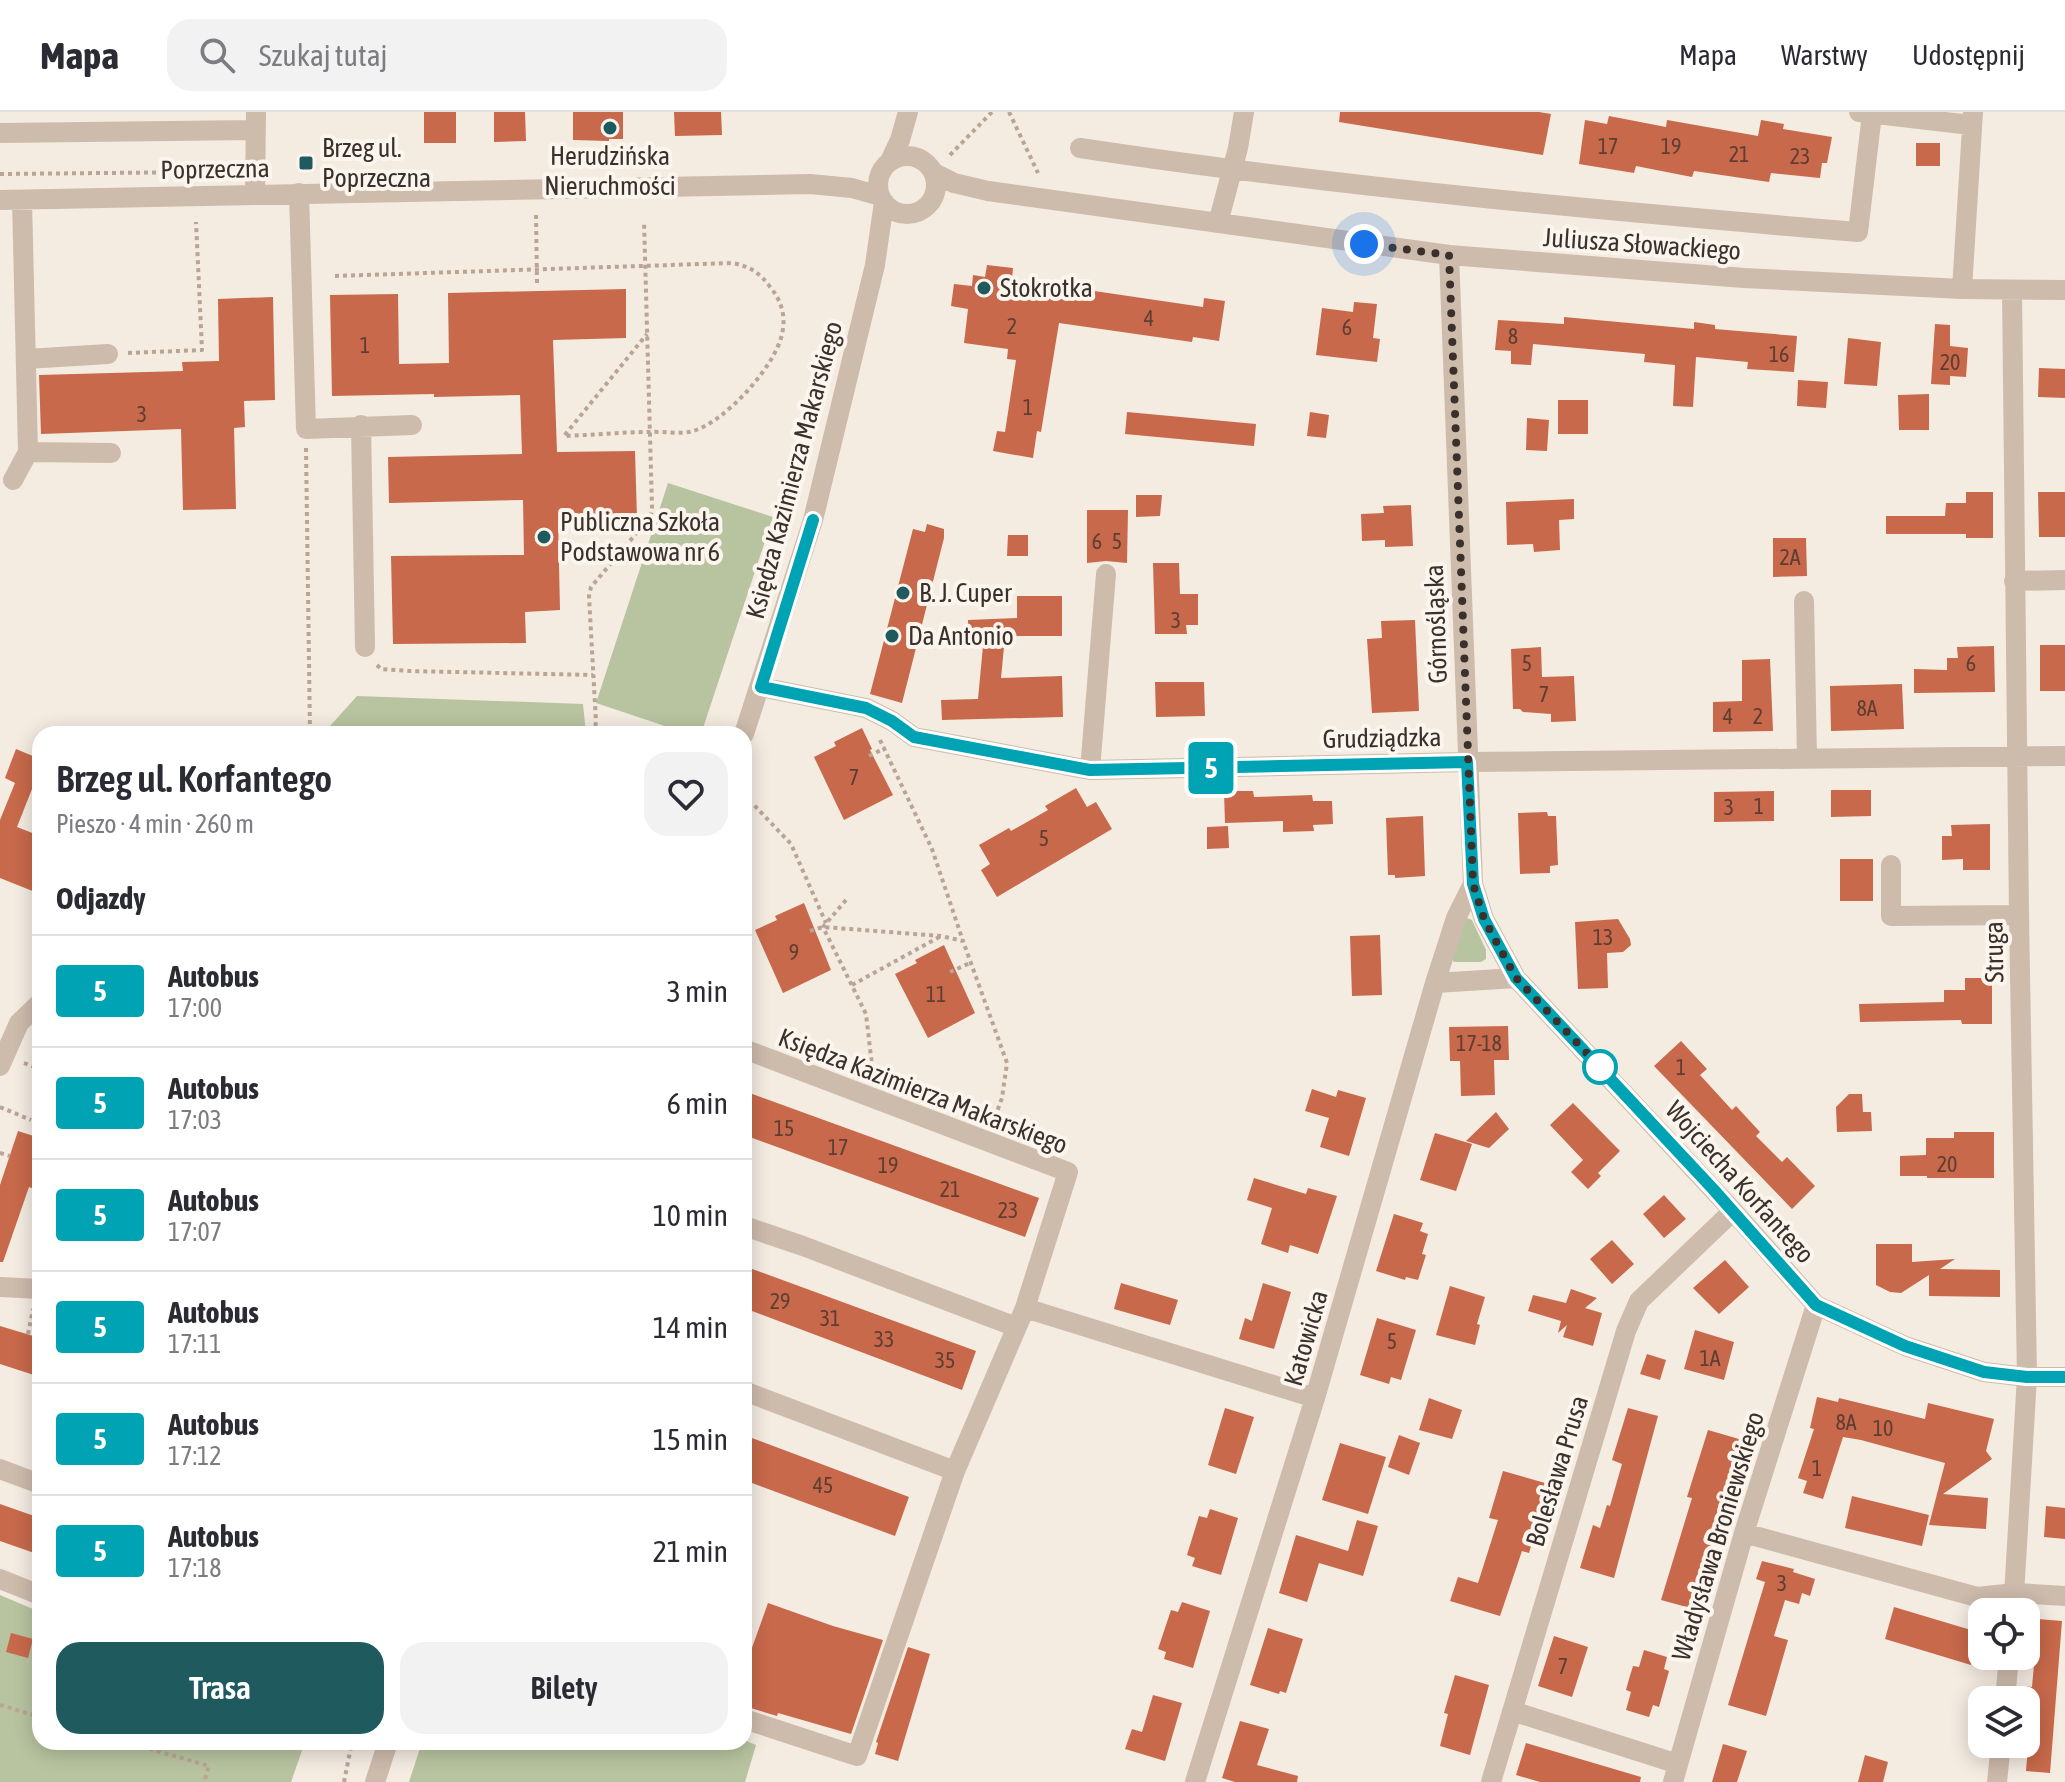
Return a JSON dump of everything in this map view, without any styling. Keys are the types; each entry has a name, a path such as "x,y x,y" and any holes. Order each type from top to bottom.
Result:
{"street":[{"path":"909,112 915,147 935,164 936,189 932,200 918,212 906,214 894,211 882,199 878,183 900,140 909,112"},
{"path":"1218,223 1244,112"},
{"path":"1080,148 1230,171 1551,206 1858,232 1866,113 1972,118 1962,289"},
{"path":"0,133 255,121 255,194"},
{"path":"886,166 908,156 935,164"},
{"name":"Juliusza Słowackiego","path":"935,164 954,183 988,191 1449,255 1744,278 1962,289 2065,290"},
{"name":"Poprzeczna","path":"814,184 886,166"},
{"name":"Poprzeczna","path":"0,200 814,184 852,188 882,199"},
{"name":"Juliusza Słowackiego","path":"932,200 953,194 988,191"},
{"path":"299,193 306,429 412,425"},
{"name":"Księdza Kazimierza Makarskiego","path":"747,726 813,520 875,265 882,199"},
{"path":"13,480 28,452 22,200"},
{"name":"Księdza Kazimierza Makarskiego","path":"875,265 891,229 906,214"},
{"name":"Górnośląska","path":"1435,983 1456,918 1473,884 1449,255"},
{"name":"Struga","path":"2012,290 2027,1377 2014,1598"},
{"path":"26,359 108,354"},
{"path":"361,425 365,647"},
{"path":"28,452 111,453"},
{"path":"1090,770 1106,574"},
{"path":"2014,581 2065,580"},
{"path":"1804,601 1807,759"},
{"name":"Grudziądzka","path":"761,687 866,708 914,737 1090,770 1467,762 2065,756"},
{"path":"1891,865 1891,916 2019,915"},
{"name":"Wojciecha Korfantego","path":"1473,884 1484,919 1516,978 1816,1305 1905,1346 1984,1372 2065,1377"},
{"path":"1435,983 1516,978"},
{"name":"Katowicka","path":"1195,1782 1315,1398 1435,983"},
{"path":"0,1066 19,1023 32,1011"},
{"name":"Księdza Kazimierza Makarskiego","path":"752,1052 1068,1172 1025,1308 955,1471 857,1756 752,1722"},
{"name":"Bolesława Prusa","path":"1491,1782 1626,1331 1639,1301 1733,1211"},
{"path":"752,1229 1016,1327"},
{"path":"0,1287 32,1289"},
{"name":"Władysława Broniewskiego","path":"1675,1773 1744,1533 1816,1305"},
{"path":"1025,1308 1315,1398"},
{"path":"752,1394 955,1471"},
{"path":"0,1469 32,1481"},
{"path":"1744,1533 1984,1598"},
{"path":"0,1579 32,1592"},
{"path":"2040,1599 2065,1596"},
{"path":"1512,1711 1675,1773"},
{"path":"375,1782 385,1750"},
{"path":"1997,1782 2000,1758"}],"path":[{"path":"935,164 992,112"},
{"path":"1009,112 1038,173"},
{"path":"0,174 215,173"},
{"path":"536,215 537,283"},
{"path":"595,726 591,587 651,516 644,221"},
{"path":"108,354 202,350 196,222"},
{"path":"335,276 732,263 760,273 780,299 784,317 779,343 762,373 717,420 692,432 564,436 647,334"},
{"path":"306,429 310,726"},
{"path":"365,647 381,669 593,675"},
{"path":"866,708 932,849 1007,1063 1002,1098 987,1141"},
{"path":"752,805 791,844 866,1014 875,1072 862,1094"},
{"path":"825,925 846,900"},
{"path":"810,931 825,925 941,936 963,941"},
{"path":"852,985 941,936"},
{"path":"950,972 970,963"},
{"path":"0,1107 31,1120"},
{"path":"0,1153 10,1156"},
{"path":"0,1705 32,1715"},
{"path":"154,1750 209,1766 204,1782"},
{"path":"344,1782 350,1750"}],"green space":[{"path":"668,483 773,517 704,726 665,726 596,703"},
{"path":"357,696 583,704 585,726 330,726"},
{"path":"1467,918 1472,920 1486,950 1486,959 1481,962 1454,962 1452,959"},
{"path":"0,1595 32,1609 32,1750 302,1750 291,1782 0,1782"},
{"path":"752,1743 756,1745 745,1782 409,1782 419,1750 752,1750"}],"building":[{"path":"424,112 456,112 456,143 424,143"},
{"path":"494,112 525,112 526,141 494,142"},
{"path":"573,112 623,112 623,139 573,140"},
{"path":"674,112 721,112 722,135 675,136"},
{"path":"1340,112 1551,114 1543,155 1339,122"},
{"path":"1609,116 1666,127 1667,120 1758,136 1761,120 1784,124 1783,129 1832,137 1827,163 1822,163 1820,178 1771,173 1769,182 1694,171 1692,177 1636,166 1634,173 1579,164 1585,120 1607,124"},
{"path":"1916,143 1940,143 1940,166 1916,166"},
{"path":"987,265 1013,268 1012,279 1203,307 1204,298 1225,301 1219,341 1193,337 1192,342 1059,323 1041,432 1037,431 1033,458 993,451 997,431 1005,432 1016,360 1007,359 1008,349 964,343 968,309 951,306 954,284 972,286 973,275 985,277"},
{"path":"626,289 626,338 553,340 557,452 635,451 637,518 558,520 560,610 525,612 526,643 393,644 391,556 524,555 523,500 389,503 388,457 522,454 520,395 332,396 330,295 398,294 399,364 449,363 448,293"},
{"path":"273,297 275,400 244,401 245,427 234,428 236,509 183,510 181,429 41,434 39,375 183,371 182,362 219,361 218,299"},
{"path":"1354,302 1377,304 1373,338 1380,339 1377,362 1316,355 1322,308 1353,312"},
{"path":"1564,317 1694,329 1694,322 1715,325 1715,329 1797,336 1794,372 1747,369 1748,362 1696,357 1693,407 1673,406 1675,365 1644,362 1645,354 1533,344 1531,365 1511,364 1511,351 1495,350 1498,320 1564,324"},
{"path":"1935,324 1950,325 1950,346 1968,348 1966,377 1950,376 1950,385 1931,384"},
{"path":"1848,338 1881,342 1877,386 1844,384"},
{"path":"2039,368 2065,369 2065,398 2038,397"},
{"path":"1798,380 1828,382 1826,408 1797,406"},
{"path":"1929,394 1929,430 1899,430 1898,395"},
{"path":"1558,400 1588,400 1588,434 1558,434"},
{"path":"1127,412 1256,424 1254,446 1125,434"},
{"path":"1310,412 1329,415 1326,438 1307,436"},
{"path":"1527,418 1549,420 1547,451 1526,450"},
{"path":"1966,492 1993,492 1993,538 1966,538 1966,534 1886,534 1886,516 1945,516 1946,503 1966,503"},
{"path":"2038,492 2065,492 2065,537 2039,537"},
{"path":"1136,495 1162,495 1160,516 1136,517"},
{"path":"1574,499 1574,519 1559,520 1560,550 1534,552 1533,544 1507,545 1506,502"},
{"path":"1411,505 1413,546 1385,547 1385,540 1362,541 1361,514 1384,513 1383,506"},
{"path":"1087,510 1128,510 1127,563 1087,563"},
{"path":"927,524 944,529 944,538 902,703 870,694 913,529 925,532"},
{"path":"1008,535 1028,535 1028,556 1007,556"},
{"path":"1773,538 1806,538 1807,576 1773,577"},
{"path":"1153,563 1179,563 1180,594 1198,594 1198,625 1186,625 1187,634 1155,634"},
{"path":"1017,596 1062,596 1062,636 1005,636 1001,678 1062,676 1063,717 942,720 941,700 978,699 983,646 980,646 979,636 968,636 968,620 1017,618"},
{"path":"1415,620 1419,711 1372,713 1367,639 1382,638 1381,621"},
{"path":"2040,645 2065,645 2065,691 2040,691"},
{"path":"1994,646 1995,692 1914,693 1914,669 1947,670 1947,658 1958,658 1957,647"},
{"path":"1541,647 1542,677 1574,676 1576,721 1551,722 1551,714 1513,709 1511,649"},
{"path":"1770,659 1773,731 1713,732 1713,702 1742,701 1742,660"},
{"path":"1155,682 1204,682 1205,716 1156,717"},
{"path":"1902,684 1904,729 1831,731 1830,686"},
{"path":"862,728 893,795 844,820 814,757 836,746 834,742"},
{"path":"16,749 32,756 32,789 17,827 32,833 32,891 0,878 0,820 15,783 5,778"},
{"path":"1076,788 1087,807 1096,802 1112,829 997,897 981,870 990,864 979,845 1048,810 1045,806"},
{"path":"1831,790 1871,790 1871,816 1831,817"},
{"path":"1224,791 1253,791 1254,797 1312,795 1313,801 1332,801 1333,824 1313,825 1314,831 1283,832 1283,821 1225,823"},
{"path":"1774,791 1774,821 1714,822 1714,792"},
{"path":"1547,812 1548,816 1556,816 1558,865 1550,866 1550,873 1520,874 1518,813"},
{"path":"1423,816 1425,876 1395,878 1395,875 1388,875 1386,818"},
{"path":"1990,824 1990,870 1963,870 1963,859 1942,860 1942,836 1952,836 1951,825"},
{"path":"1228,826 1229,848 1207,849 1207,827"},
{"path":"1840,859 1873,859 1873,901 1840,901"},
{"path":"804,903 831,970 783,993 755,930 777,920 775,916"},
{"path":"1618,919 1631,945 1623,952 1607,953 1608,988 1578,989 1575,922"},
{"path":"1380,935 1382,995 1352,996 1350,936"},
{"path":"944,945 975,1013 928,1038 895,974"},
{"path":"1965,978 1992,978 1992,1024 1962,1024 1961,1020 1860,1022 1859,1004 1944,1002 1944,990 1965,990"},
{"path":"1508,1026 1509,1060 1494,1060 1495,1095 1461,1096 1460,1061 1450,1061 1449,1027"},
{"path":"1681,1041 1707,1069 1700,1075 1732,1110 1736,1106 1760,1132 1756,1136 1782,1162 1787,1157 1815,1186 1792,1209 1654,1066"},
{"path":"1312,1089 1336,1097 1338,1090 1366,1098 1349,1156 1320,1147 1329,1118 1305,1111"},
{"path":"752,1094 1039,1198 1025,1237 752,1138"},
{"path":"1849,1094 1862,1094 1863,1112 1871,1112 1872,1131 1837,1132 1836,1107"},
{"path":"1573,1103 1620,1151 1598,1173 1601,1176 1588,1189 1571,1172 1583,1160 1550,1125"},
{"path":"1496,1112 1509,1129 1489,1148 1466,1141"},
{"path":"18,1131 32,1135 32,1188 29,1187 3,1262 0,1262 0,1185"},
{"path":"1954,1132 1994,1132 1994,1178 1900,1176 1900,1156 1926,1155 1926,1138 1954,1138"},
{"path":"1435,1133 1472,1144 1456,1191 1420,1180"},
{"path":"1254,1178 1306,1194 1308,1188 1337,1196 1318,1254 1290,1245 1288,1253 1261,1244 1272,1208 1247,1200"},
{"path":"1664,1195 1686,1219 1664,1238 1643,1214"},
{"path":"1394,1214 1423,1223 1420,1231 1428,1234 1422,1254 1426,1255 1418,1280 1406,1277 1405,1280 1376,1271"},
{"path":"1612,1240 1634,1264 1612,1284 1590,1259"},
{"path":"1876,1244 1912,1244 1912,1262 1955,1259 1940,1269 2000,1270 2000,1297 1929,1296 1929,1275 1901,1293 1890,1292 1876,1285"},
{"path":"1725,1260 1749,1287 1719,1314 1693,1288"},
{"path":"752,1269 976,1351 962,1390 752,1311"},
{"path":"1121,1283 1178,1300 1170,1325 1114,1309"},
{"path":"1263,1283 1291,1292 1274,1349 1239,1339 1245,1318 1252,1321"},
{"path":"1450,1286 1485,1297 1475,1345 1436,1335"},
{"path":"1571,1289 1597,1298 1585,1308 1602,1313 1593,1346 1563,1337 1567,1325 1558,1333 1561,1321 1528,1311 1533,1295 1566,1303"},
{"path":"1377,1318 1416,1330 1401,1380 1391,1377 1389,1384 1360,1375"},
{"path":"0,1326 32,1336 32,1374 0,1364"},
{"path":"1695,1330 1734,1342 1724,1380 1684,1369"},
{"path":"1647,1354 1666,1360 1660,1380 1640,1374"},
{"path":"1817,1397 1838,1402 1839,1398 1925,1419 1928,1403 1994,1419 1986,1451 1992,1459 1943,1494 1988,1498 1986,1529 1929,1525 1945,1463 1861,1440 1843,1437 1823,1499 1803,1493 1807,1481 1798,1478 1814,1429 1810,1428"},
{"path":"1429,1398 1462,1410 1452,1439 1419,1430"},
{"path":"1225,1408 1254,1417 1236,1474 1208,1465"},
{"path":"1628,1408 1658,1416 1614,1578 1580,1568 1593,1525 1600,1528 1607,1505 1610,1506 1622,1464 1612,1460"},
{"path":"1708,1430 1739,1439 1694,1609 1661,1600 1692,1498 1687,1497"},
{"path":"1399,1435 1420,1443 1409,1475 1388,1467"},
{"path":"752,1438 909,1497 895,1536 752,1483"},
{"path":"1340,1443 1386,1457 1368,1514 1322,1500"},
{"path":"1503,1471 1545,1483 1541,1498 1545,1499 1529,1553 1522,1551 1500,1616 1450,1601 1458,1577 1478,1583 1498,1520 1489,1518"},
{"path":"1852,1496 1929,1515 1922,1546 1845,1528"},
{"path":"0,1504 32,1515 32,1552 0,1541"},
{"path":"2046,1506 2065,1508 2065,1539 2044,1537"},
{"path":"1210,1509 1238,1518 1221,1575 1192,1566 1195,1558 1187,1555 1199,1516 1207,1518"},
{"path":"1357,1520 1378,1526 1363,1576 1319,1563 1307,1602 1279,1593 1296,1535 1348,1551"},
{"path":"1762,1561 1794,1569 1793,1572 1815,1579 1810,1596 1802,1593 1799,1604 1785,1600 1774,1636 1788,1640 1766,1716 1728,1705 1765,1582 1756,1579"},
{"path":"1182,1602 1210,1611 1193,1668 1164,1659 1166,1652 1158,1649 1171,1610 1178,1612"},
{"path":"768,1603 883,1640 851,1734 752,1708 752,1648"},
{"path":"1894,1607 1968,1629 1968,1664 1885,1639"},
{"path":"2040,1619 2062,1621 2050,1773 2026,1771 2027,1758 2040,1758 2040,1686 2032,1686 2034,1670 2040,1670"},
{"path":"1268,1628 1303,1639 1286,1693 1280,1691 1279,1694 1250,1685"},
{"path":"11,1633 32,1639 28,1658 6,1652"},
{"path":"1554,1636 1588,1647 1572,1697 1538,1686"},
{"path":"908,1647 930,1654 898,1761 875,1754 876,1742"},
{"path":"1644,1650 1667,1657 1664,1669 1669,1671 1659,1707 1653,1705 1649,1717 1626,1710 1631,1692 1626,1690 1629,1679 1633,1666 1639,1667"},
{"path":"1455,1675 1489,1685 1470,1755 1440,1746 1448,1714 1444,1713"},
{"path":"1153,1695 1182,1703 1165,1761 1125,1749 1132,1729 1142,1732"},
{"path":"1240,1721 1269,1729 1257,1765 1298,1776 1297,1782 1235,1782 1222,1778"},
{"path":"1526,1743 1641,1777 1640,1782 1540,1782 1516,1775"},
{"path":"1723,1744 1747,1751 1737,1782 1712,1782"},
{"path":"1865,1755 1888,1762 1883,1782 1858,1782"}],"bus line":[{"name":"5","path":"813,520 761,687 866,708 914,737 1090,770 1467,762 1473,884 1484,919 1516,978 1614,1081 1816,1305 1905,1346 1984,1372 2065,1377"}],"place":[{"name":"Herudzińska Nieruchmości","path":"610,128"},
{"name":"Brzeg ul. Poprzeczna","path":"306,163"},
{"name":"Stokrotka","path":"984,288"},
{"name":"Publiczna Szkoła Podstawowa nr 6","path":"544,537"},
{"name":"B. J. Cuper","path":"903,593"},
{"name":"Da Antonio","path":"892,636"}],"route":[{"path":"1364,244 1449,255 1473,884 1484,919 1516,978 1600,1067"}]}
